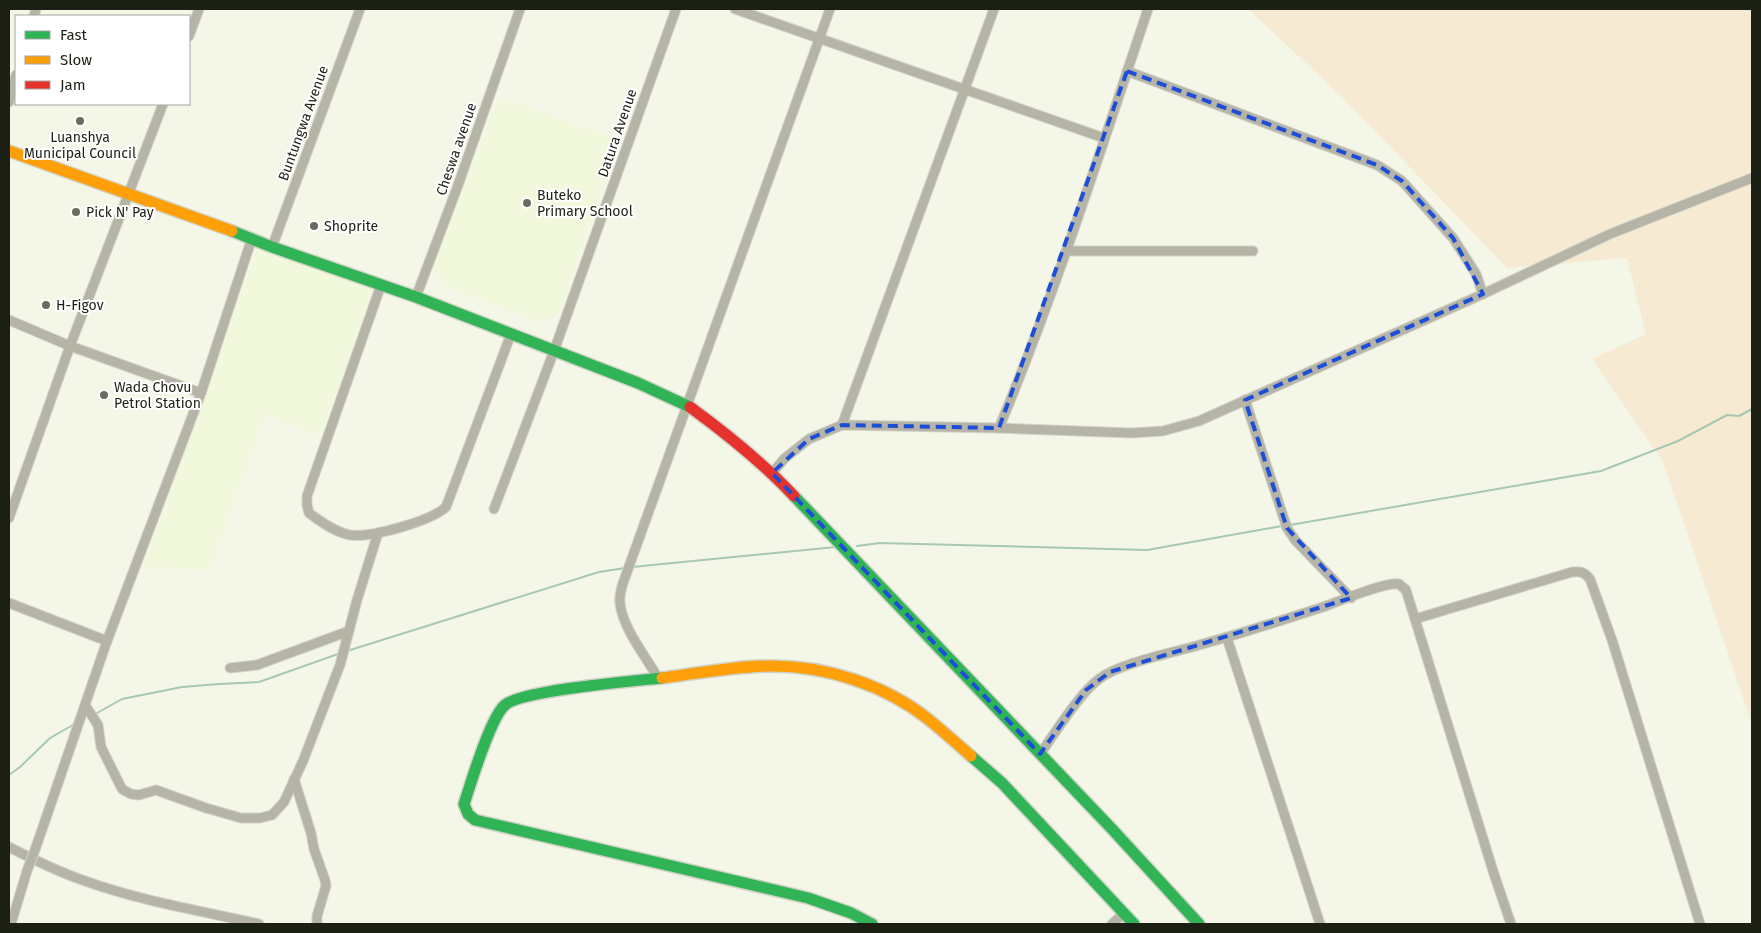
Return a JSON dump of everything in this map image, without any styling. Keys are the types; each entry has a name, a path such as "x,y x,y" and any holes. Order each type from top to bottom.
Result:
{"main road":[{"path":"9,151 252,238 272,247 416,297 686,404 729,435 772,473 1199,924"},
{"path":"872,924 851,913 808,898 475,820 468,814 464,804 490,730 505,705 540,694 658,678 772,666 799,667 850,678 896,698 927,718 1002,783 1134,924"}],"street":[{"path":"190,33 199,9"},
{"name":"Buntungwa Avenue","path":"272,247 360,9"},
{"name":"Cheswa avenue","path":"416,297 457,188 520,9"},
{"name":"Datura Avenue","path":"494,509 554,351 676,9"},
{"path":"734,9 1104,138"},
{"path":"658,678 628,627 621,609 620,597 686,404 830,9"},
{"path":"842,425 994,9"},
{"path":"999,428 1023,372 1148,9"},
{"path":"1127,71 1377,165 1402,181 1453,238 1476,274 1483,294"},
{"path":"9,102 15,79"},
{"path":"9,518 70,346 163,105"},
{"path":"772,473 785,458 809,439 842,425 1132,433 1163,431 1199,421 1483,294 1610,234 1752,178"},
{"path":"11,924 27,871 107,641 201,393 252,238"},
{"path":"1066,251 1253,251"},
{"path":"381,285 307,496 309,514 333,529 353,535 378,533 427,519 446,507 511,334"},
{"path":"9,320 70,346 201,393"},
{"path":"1246,400 1287,528 1295,540 1351,598"},
{"path":"85,705 98,725 101,747 122,789 131,794 139,795 156,790 233,816 266,818 276,812 284,802 314,733 340,665 369,557 378,533"},
{"path":"1415,620 1572,572 1580,571 1585,573 1590,579 1612,640 1700,924"},
{"path":"1040,754 1086,690 1099,678 1110,672 1227,638 1386,585 1399,584 1406,590 1511,924"},
{"path":"9,604 107,641"},
{"path":"230,668 257,665 349,631"},
{"path":"1227,638 1320,924"},
{"path":"294,779 325,880 325,891 317,916 317,924"},
{"path":"9,847 50,868 87,882 146,899 259,924"},
{"path":"1112,924 1124,913"}],"highlighted area":[{"path":"1127,71 1377,165 1402,181 1453,238 1483,294 1245,400 1287,528 1351,598 1110,672 1086,690 1040,754 772,473 809,439 842,425 999,428"}],"shaded area":[{"path":"1248,9 1752,9 1752,724 1663,462 1592,359 1646,334 1627,258 1507,268 1341,96"},
{"name":"Buteko Primary School","path":"500,97 618,140 558,315 539,321 444,286 433,267"},
{"path":"258,246 373,288 321,435 264,415 210,570 144,567"}],"waterway":[{"path":"1290,525 1601,471 1678,441 1727,415 1739,416 1752,409"},
{"path":"857,546 880,543 1147,550 1282,526"},
{"path":"632,567 836,547"},
{"path":"347,651 599,572 625,568"},
{"path":"97,713 122,699 182,687 259,682 338,654"},
{"path":"9,775 50,738 73,725"}],"traffic: fast":[{"path":"232,231 272,247 416,297 638,383 690,407"},
{"path":"794,496 1112,829 1199,924"},
{"path":"662,678 555,691 533,695 505,705 493,723 476,767 464,804 468,814 475,820 808,898 851,913 872,924"},
{"path":"971,756 1002,783 1134,924"}],"traffic: slow":[{"path":"9,151 232,231"},
{"path":"662,678 758,666 814,669 834,674 874,687 893,696 934,724 971,756"}],"traffic: jam":[{"path":"690,407 744,449 794,496"}],"place":[{"name":"Luanshya Municipal Council","path":"80,121"},
{"name":"Buteko Primary School","path":"527,203"},
{"name":"Pick N' Pay","path":"76,212"},
{"name":"Shoprite","path":"314,226"},
{"name":"H-Figov","path":"46,305"},
{"name":"Wada Chovu Petrol Station","path":"104,395"}]}
